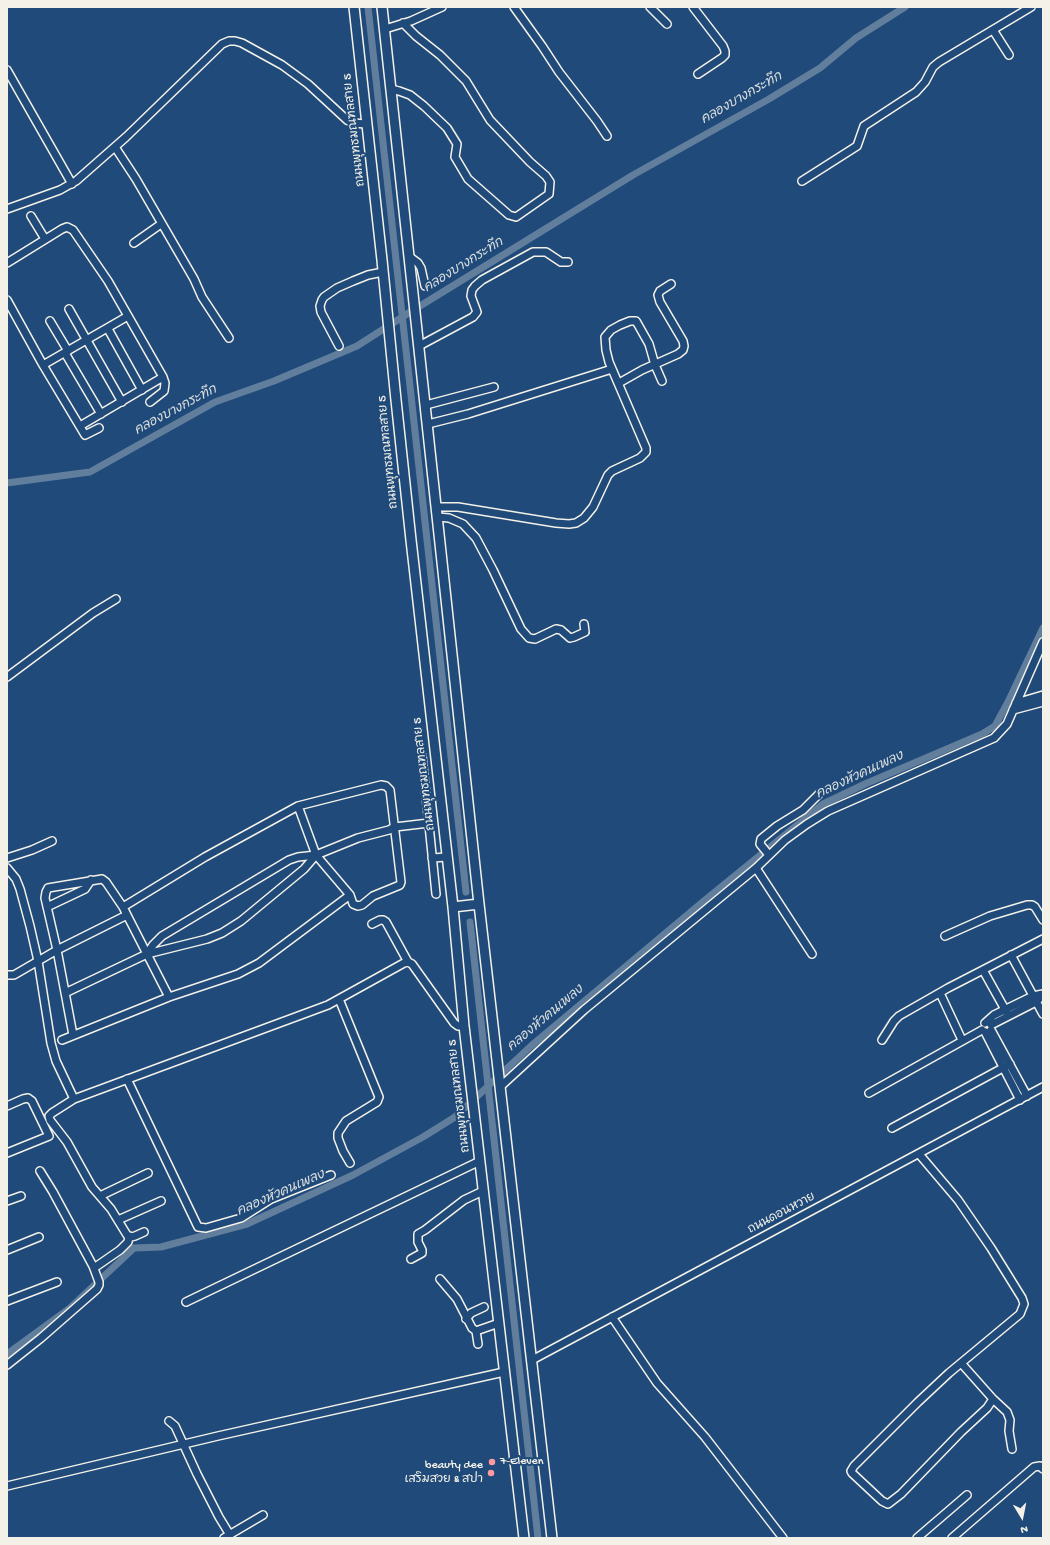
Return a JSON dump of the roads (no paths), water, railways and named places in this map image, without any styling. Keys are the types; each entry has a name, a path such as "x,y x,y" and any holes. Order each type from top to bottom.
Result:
{"main road":[{"name":"ถนนพุทธมณฑลสาย 5","path":"354,7 410,533 453,907 471,1091 524,1538"},
{"path":"382,7 479,904 552,1538"},
{"path":"453,907 479,904"}],"street":[{"path":"385,29 442,7"},
{"path":"514,7 559,72 607,136"},
{"path":"650,7 667,24"},
{"path":"693,7 724,46 725,51 725,55 722,58 698,74"},
{"path":"802,182 858,146 864,126 916,92 925,82 933,67 939,62 1031,7"},
{"path":"391,90 399,91 410,96 424,106 446,128 457,144 455,157 468,179 509,215 516,217 549,194 550,182 546,176 530,162 490,120 466,81 440,55 416,36 403,23"},
{"path":"993,30 1009,55"},
{"path":"7,209 49,195 72,184 115,147 222,44 229,41 242,43 282,65 308,84 347,120 353,123 366,124"},
{"path":"7,70 10,84 72,184"},
{"path":"115,147 136,179 194,280 202,297 229,338"},
{"path":"31,216 45,239"},
{"path":"134,243 161,224"},
{"path":"7,263 67,227 73,230 108,281 163,376 165,383 164,391 150,402"},
{"path":"419,346 473,317 477,312 471,296 472,290 482,280 534,252 546,252 561,262 568,262"},
{"path":"410,258 418,263 421,268 425,286"},
{"path":"339,346 321,312 320,306 322,300 337,288 368,275 383,272"},
{"path":"619,383 642,370 678,354 683,350 683,341 660,302 658,295 660,291 670,284"},
{"path":"7,300 43,365 85,435 99,428"},
{"path":"69,309 122,402"},
{"path":"43,365 128,316"},
{"path":"50,320 101,414"},
{"path":"436,507 458,507 569,524 584,518 593,507 608,475 640,458 646,452 646,448 612,369 606,350 605,337 611,330 630,321 636,321 640,325 649,344 655,365 662,381"},
{"path":"108,328 142,390"},
{"path":"428,424 468,414 612,369"},
{"path":"80,426 163,376"},
{"path":"426,405 494,387"},
{"path":"438,517 449,518 463,524 476,538 521,629 529,638 535,639 556,629 561,630 570,638 574,637 585,632 584,624"},
{"path":"7,677 93,613 116,599"},
{"path":"501,1086 584,1010 756,868 768,854 785,840 828,811 994,738 1005,727 1043,642"},
{"path":"1015,706 1043,695"},
{"path":"1015,706 1043,702"},
{"path":"422,756 436,894"},
{"path":"122,907 205,857 298,806 381,785 386,786 390,790 393,829 401,882 400,885 373,896 358,906 354,904 350,895 316,855 298,806"},
{"path":"768,854 760,844 761,839 777,826 802,810 819,794"},
{"path":"147,954 162,936 282,864 298,857 316,855 358,838 393,829 429,825"},
{"path":"7,858 32,850 52,841"},
{"path":"65,993 147,954 207,939 222,933 240,921 304,869 316,855"},
{"path":"432,858 447,857"},
{"path":"7,868 16,879 20,889 30,926 38,961 51,1044 56,1061 74,1099"},
{"path":"756,868 812,954"},
{"path":"47,907 85,889 91,880"},
{"path":"73,1035 57,950 45,898 48,888 91,880 104,880 127,915 169,997"},
{"path":"62,1040 169,997 238,974 250,968 350,895"},
{"path":"945,936 990,916 1028,905 1035,907 1043,920"},
{"path":"7,975 14,975 57,950 127,915"},
{"path":"372,924 380,920 386,922 408,962 412,964 454,1023 458,1026 464,1026"},
{"path":"882,1040 894,1021 940,993 1043,939"},
{"path":"1012,954 1043,1014"},
{"path":"94,1268 120,1250 128,1242 129,1236 80,1166 67,1142 50,1120 52,1113 74,1099 340,999 408,962"},
{"path":"983,970 1007,1013"},
{"path":"940,993 962,1040"},
{"path":"869,1093 962,1040 987,1028 1007,1013 1043,995"},
{"path":"340,999 379,1097 377,1102 346,1121 338,1133 338,1138 343,1151 350,1163"},
{"path":"987,1028 1024,1098"},
{"path":"892,1128 1007,1066"},
{"path":"127,1079 198,1227 206,1228 246,1216 271,1199 331,1175"},
{"name":"ถนนดอนหวาย","path":"532,1360 1043,1087"},
{"path":"7,1106 28,1098 32,1101 49,1134 48,1137 7,1153"},
{"path":"919,1154 958,1200 991,1248 1022,1298 1024,1304 1020,1314 961,1363 918,1402 862,1457 854,1466 851,1471 852,1473 882,1501 888,1504 987,1408 993,1398"},
{"path":"186,1302 480,1161"},
{"path":"7,1364 41,1338 97,1289 99,1282 94,1268 40,1170"},
{"path":"100,1196 148,1173"},
{"path":"411,1259 422,1253 417,1237 418,1234 464,1200 483,1191"},
{"path":"7,1201 21,1196"},
{"path":"118,1220 161,1202"},
{"path":"129,1236 135,1236 144,1232"},
{"path":"7,1250 39,1237"},
{"path":"440,1279 457,1299 466,1319 476,1331 478,1344"},
{"path":"7,1301 56,1282"},
{"path":"466,1319 471,1313 484,1307"},
{"path":"612,1317 657,1383 705,1437 783,1538"},
{"path":"476,1331 499,1323"},
{"path":"961,1363 1007,1412 1010,1420 1009,1431 1012,1449"},
{"path":"7,1486 504,1372"},
{"path":"169,1420 175,1426 227,1536 264,1515"},
{"path":"952,1538 1034,1466 1040,1466 1043,1468"},
{"path":"917,1538 967,1496"}],"waterway":[{"path":"368,7 466,892"},
{"name":"คลองบางกระทึก","path":"7,483 90,472 215,402 274,381 357,346 633,175 769,99 820,68 856,38 905,7"},
{"name":"คลองหัวคนเพลง","path":"7,1354 70,1308 134,1248 161,1247 247,1224 353,1175 423,1137 455,1117 531,1046 704,901 823,804 865,784 982,734 995,726 1043,628"},
{"path":"470,922 538,1538"}],"place":[{"name":"7-Eleven","path":"492,1462"},
{"name":"beauty dee เสริมสวย & สปา","path":"491,1473"}]}
